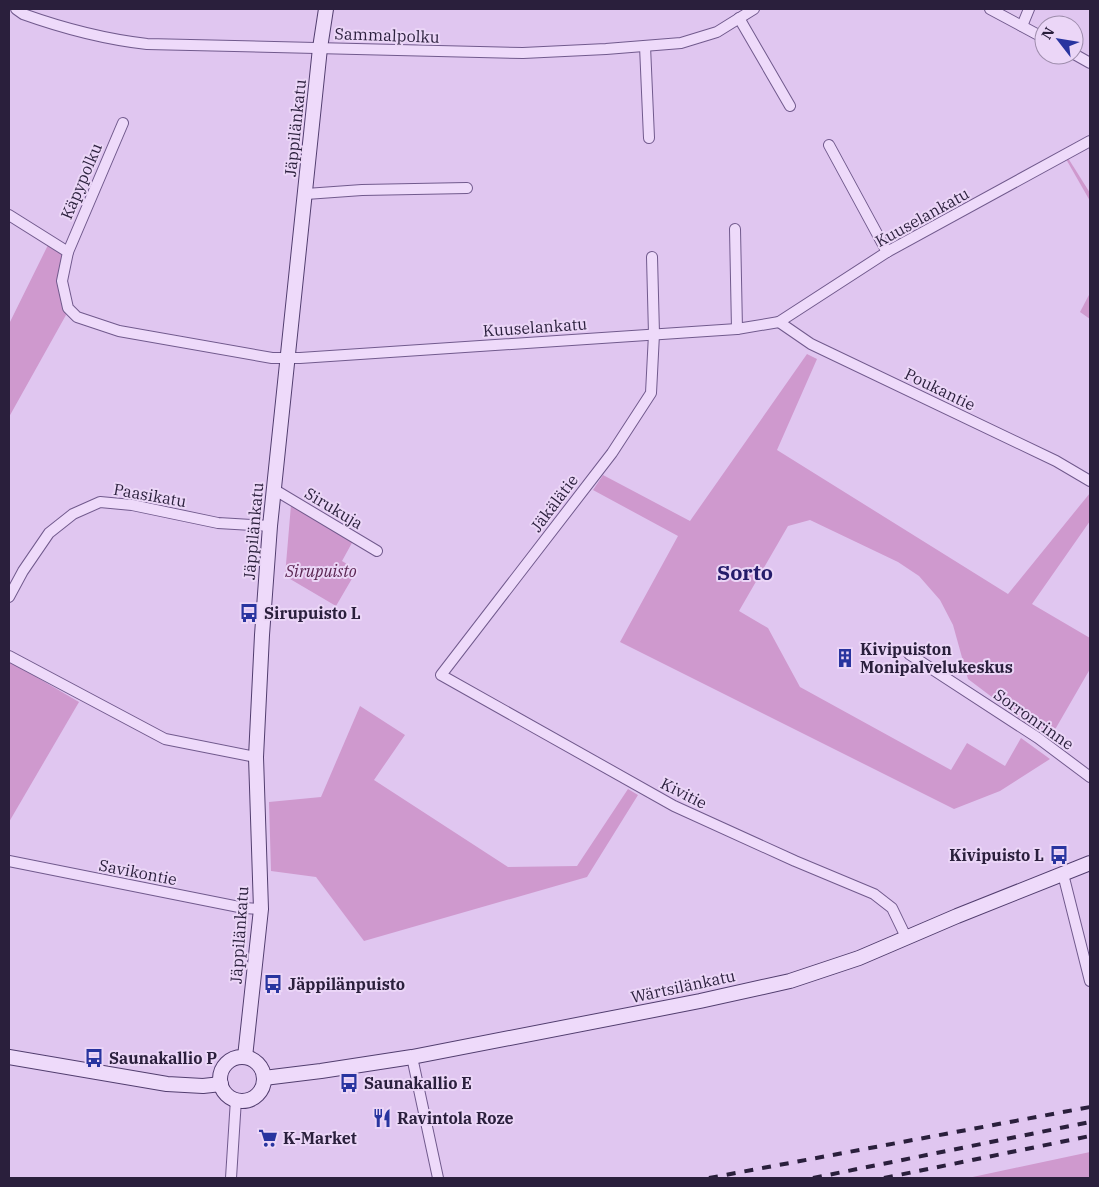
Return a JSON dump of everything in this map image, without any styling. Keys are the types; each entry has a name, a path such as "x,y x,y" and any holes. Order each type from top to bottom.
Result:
{"street":[{"name":"Sammalpolku","path":"16,9 23,14 48,23 113,40 147,44 524,53 681,43 717,32 754,9"},
{"name":"Jäppilänkatu","path":"244,1057 261,909 256,757 270,526 320,48 326,9"},
{"path":"990,9 1034,33"},
{"path":"1022,26 1029,9"},
{"path":"739,18 790,106"},
{"path":"645,46 649,138"},
{"name":"Käpypolku","path":"68,252 123,123"},
{"name":"Kuuselankatu","path":"68,252 62,281 68,308 77,317 119,331 272,358 737,329 779,322 888,252 1090,141"},
{"path":"829,145 888,252"},
{"path":"306,194 362,190 467,188"},
{"path":"9,215 68,252"},
{"path":"735,229 737,329"},
{"name":"Jäkälätie","path":"441,676 612,453 650,393 654,334 652,257"},
{"name":"Poukantie","path":"779,322 811,344 1056,461 1090,480"},
{"name":"Sirukuja","path":"275,490 377,551"},
{"name":"Paasikatu","path":"9,597 23,571 49,533 73,514 100,502 132,505 218,523 270,526"},
{"name":"Sorronrinne","path":"909,654 1038,738 1090,777"},
{"path":"9,656 165,739 256,757"},
{"name":"Kivitie","path":"441,676 674,806 795,861 874,894 892,908 906,937"},
{"name":"Savikontie","path":"9,862 244,908 261,909"},
{"name":"Wärtsilänkatu","path":"264,1078 412,1057 700,1001 790,981 860,958 906,937 1090,862"},
{"path":"1063,874 1090,980"},
{"path":"9,1057 167,1084 203,1086 221,1084"},
{"path":"244,1057 256,1062 260,1066 264,1078 261,1089 253,1098 248,1100 236,1100 227,1094 221,1084 221,1074 226,1065 234,1059 244,1057"},
{"path":"412,1057 438,1178"},
{"path":"231,1178 236,1100"}],"green space":[{"path":"1068,158 1090,193 1090,201 1066,159"},
{"path":"48,245 64,254 58,281 66,315 9,417 9,324"},
{"path":"1090,293 1090,319 1080,312"},
{"path":"807,354 817,359 777,450 1008,594 1090,493 1090,521 1032,604 1090,638 1090,669 1049,740 968,679 953,625 940,600 919,576 898,562 810,520 788,526 739,611 768,628 800,687 951,770 967,743 1005,766 1021,738 1050,759 1000,791 954,809 620,642 678,536 593,490 603,475 690,521"},
{"name":"Sirupuisto","path":"291,505 353,541 342,561 357,570 336,606 285,576"},
{"path":"9,661 79,702 9,822"},
{"path":"360,706 405,735 374,780 508,867 577,866 628,789 638,795 587,877 364,941 316,877 271,871 269,802 321,797"},
{"path":"1090,1152 1090,1178 968,1178"}],"railway":[{"path":"709,1178 1090,1107"},
{"path":"813,1178 1090,1122"},
{"path":"884,1178 1090,1136"}],"place":[{"name":"Sirupuisto L","path":"249,613"},
{"name":"Kivipuiston Monipalvelukeskus","path":"845,658"},
{"name":"Kivipuisto L","path":"1059,855"},
{"name":"Jäppilänpuisto","path":"273,984"},
{"name":"Saunakallio P","path":"94,1058"},
{"name":"Saunakallio E","path":"349,1083"},
{"name":"Ravintola Roze","path":"382,1118"},
{"name":"K-Market","path":"268,1138"}],"district":[{"name":"Sorto","path":"745,572"}]}
